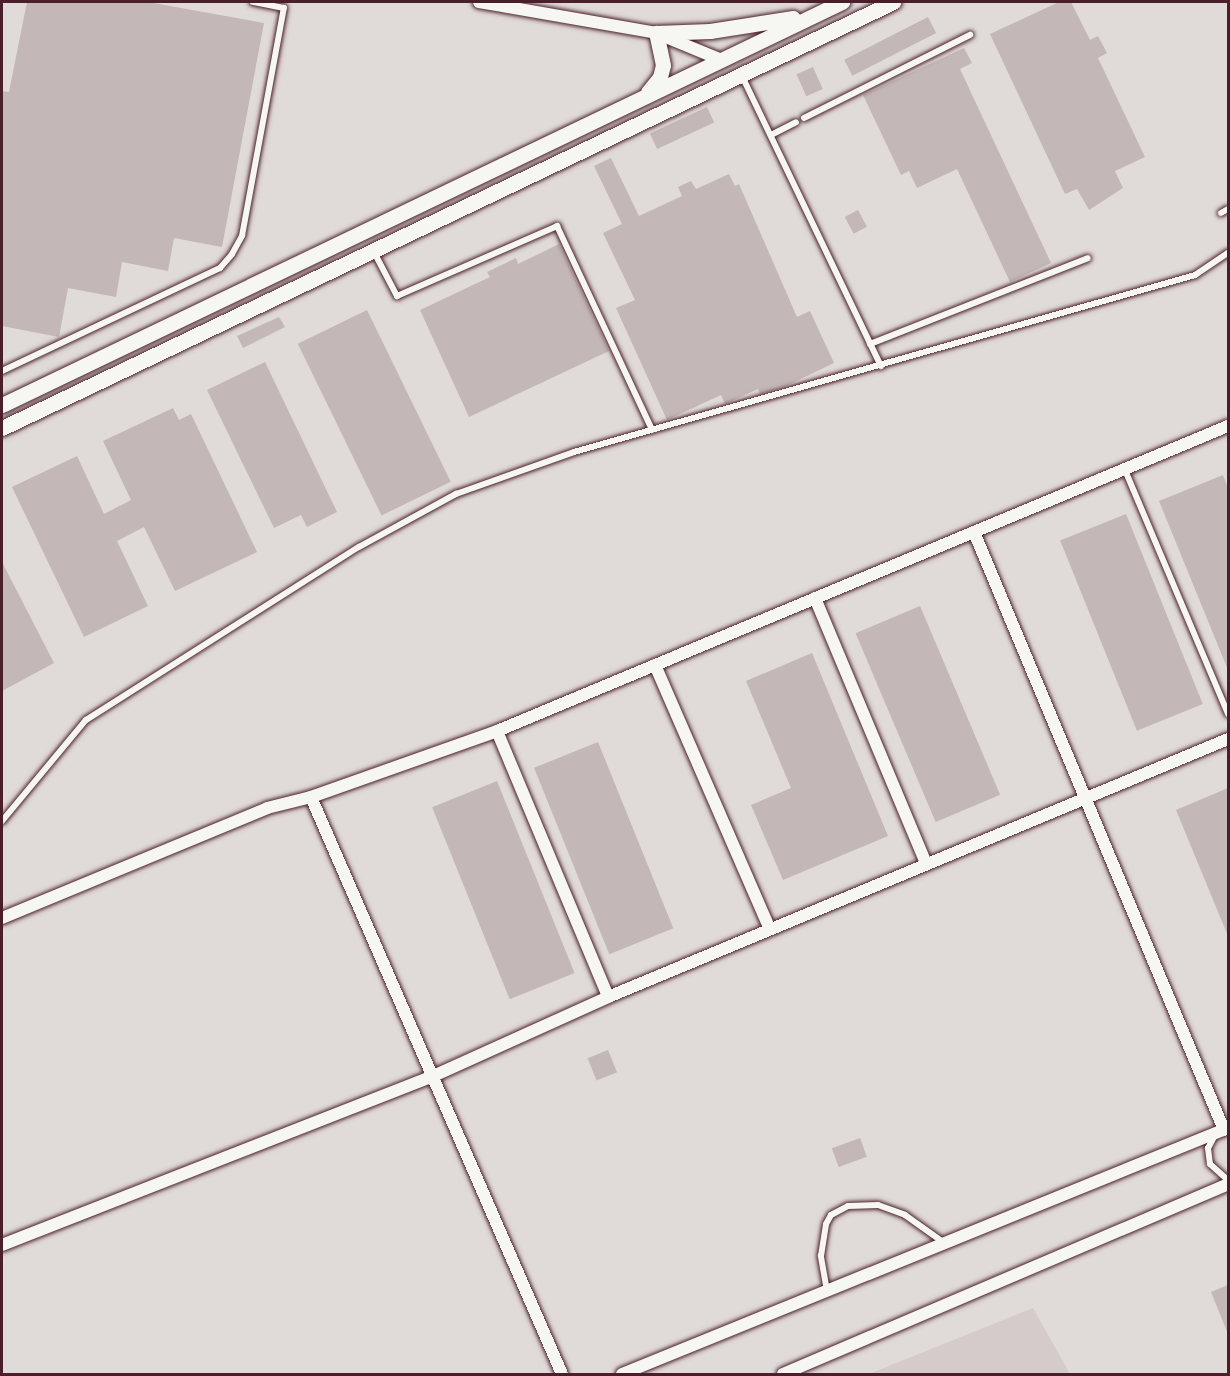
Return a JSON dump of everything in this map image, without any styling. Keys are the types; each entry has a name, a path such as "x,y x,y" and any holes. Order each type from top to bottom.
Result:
{"street":[{"path":"481,2 656,33 710,31 814,15"},
{"path":"2,405 837,2 840,26"},
{"path":"2,428 893,2"},
{"path":"656,33 719,59 741,74"},
{"path":"646,95 660,77 663,65 663,51 656,33"},
{"path":"365,230 373,249"},
{"path":"2,918 267,808 311,797 497,731 1228,426"},
{"path":"622,1374 1227,1129 1082,799 974,532"},
{"path":"815,598 926,863"},
{"path":"656,665 770,929"},
{"path":"497,731 608,997"},
{"path":"2,1245 431,1077 608,997 1228,739"},
{"path":"311,797 562,1374"},
{"path":"783,1374 1228,1184"}],"lane":[{"path":"2,371 220,268 232,254 242,236 284,8 253,2"},
{"path":"804,118 970,35"},
{"path":"741,74 881,366"},
{"path":"771,135 796,122"},
{"path":"1221,213 1228,208"},
{"path":"373,249 397,296 557,226 652,430"},
{"path":"2,821 86,720 359,547 456,494 574,452 1195,275 1228,253"},
{"path":"870,344 1088,258"},
{"path":"1124,469 1228,714"},
{"path":"1227,1129 1211,1140 1208,1156 1214,1171 1228,1180"},
{"path":"827,1291 821,1256 826,1224 831,1215 848,1206 878,1205 905,1215 943,1243"}],"shaded area":[{"path":"2,2 1228,2 1228,1374 2,1374"},
{"path":"1033,1308 1070,1374 869,1374"}],"building":[{"path":"27,2 148,2 264,23 222,247 174,238 168,271 122,262 116,297 68,288 59,337 2,326 2,91 9,92"},
{"path":"1059,2 1071,2 1090,40 1098,36 1107,53 1098,58 1145,157 1115,171 1123,188 1089,210 1077,189 1065,194 990,34"},
{"path":"928,17 936,33 852,76 844,60"},
{"path":"964,48 972,63 960,69 1051,263 1010,282 957,169 917,188 909,171 901,175 863,95"},
{"path":"813,67 823,89 806,96 797,74"},
{"path":"707,107 714,122 657,149 650,134"},
{"path":"611,158 639,216 682,196 678,187 691,181 696,189 729,174 735,186 739,184 797,317 810,311 834,363 786,386 760,394 758,389 725,404 721,395 667,420 616,308 635,300 603,233 622,224 594,166"},
{"path":"858,210 867,227 854,234 845,217"},
{"path":"559,244 609,351 469,417 420,310 490,277 487,272 516,258 518,264"},
{"path":"367,310 451,482 382,515 298,344"},
{"path":"279,317 285,327 243,348 237,336"},
{"path":"265,362 337,512 307,527 301,515 274,528 207,390"},
{"path":"173,408 179,420 191,414 257,552 175,591 144,527 117,541 148,606 84,637 12,487 77,456 104,514 131,500 103,441"},
{"path":"1223,475 1228,488 1228,670 1159,501"},
{"path":"1126,514 1203,704 1137,731 1060,541"},
{"path":"2,562 54,663 2,691"},
{"path":"920,606 1000,795 936,822 856,633"},
{"path":"812,653 888,836 783,880 751,805 791,788 746,681"},
{"path":"598,742 673,928 609,954 534,768"},
{"path":"497,781 575,973 510,999 432,807"},
{"path":"1228,788 1228,936 1176,810"},
{"path":"608,1050 617,1072 597,1080 588,1058"},
{"path":"860,1138 867,1157 839,1167 832,1148"},
{"path":"1228,1285 1228,1334 1211,1292"}]}
